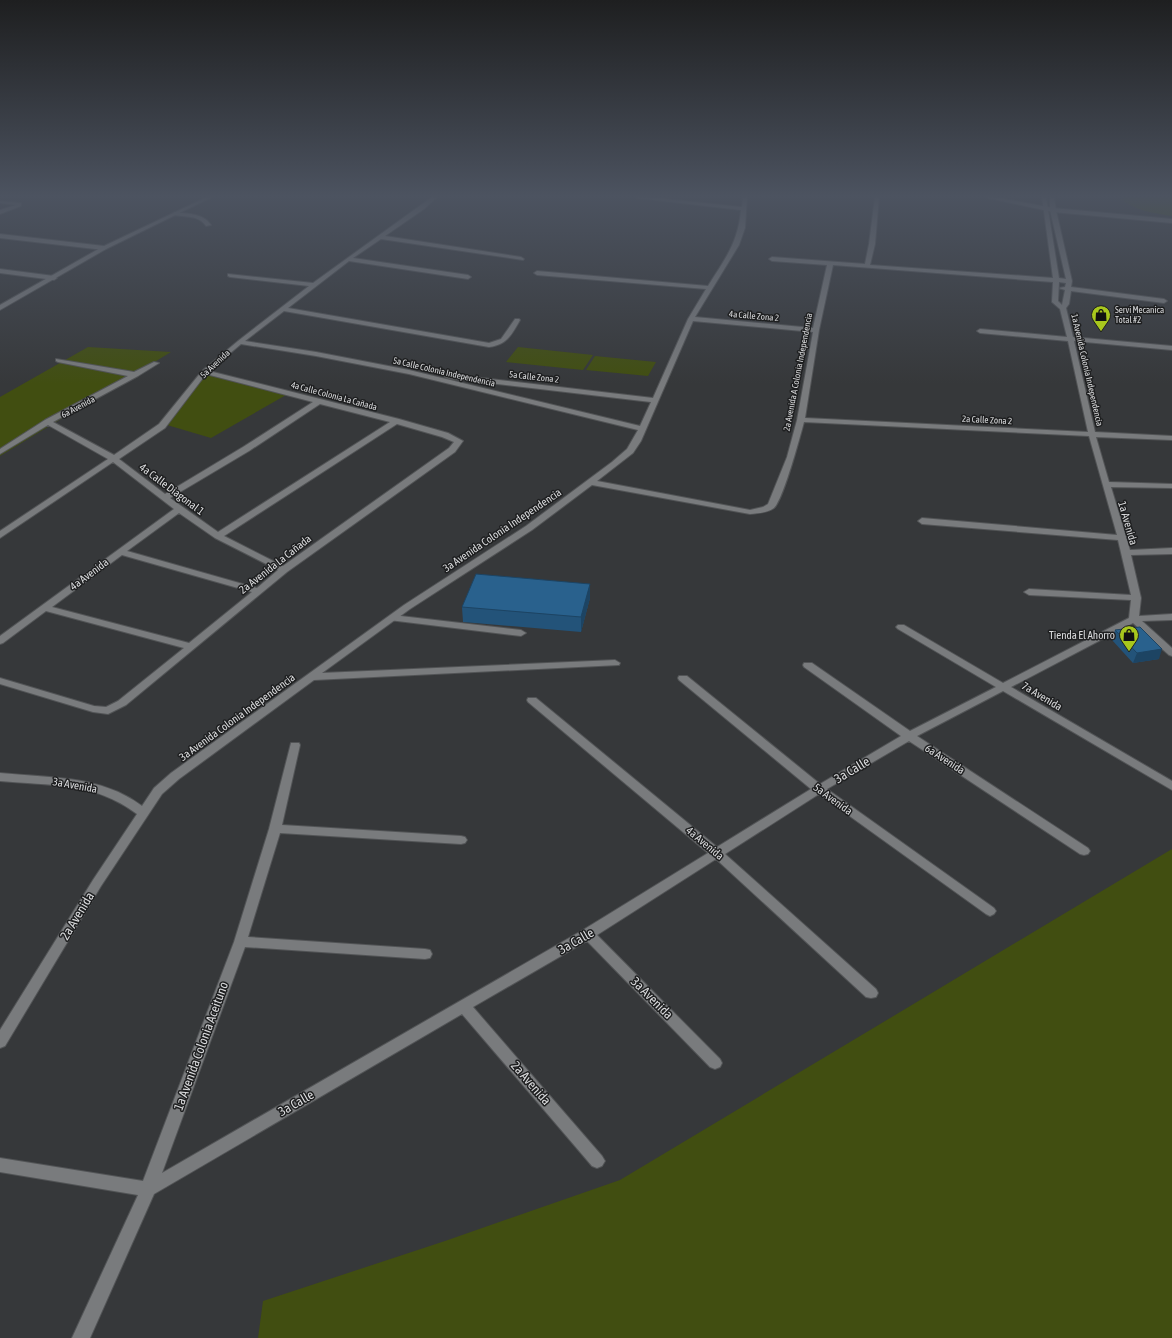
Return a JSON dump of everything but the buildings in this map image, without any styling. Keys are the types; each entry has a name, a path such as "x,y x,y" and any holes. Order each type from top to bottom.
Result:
{"street":[{"path":"0,308 85,259"},
{"name":"5a Avenida","path":"0,535 165,423 204,372 282,309 347,259"},
{"path":"351,259 468,277"},
{"name":"3a Avenida Colonia Independencia","path":"158,791 175,776 392,618 529,528 615,464 630,451 637,441 656,400 691,319 727,259"},
{"path":"777,259 1069,281"},
{"path":"867,266 868,259"},
{"name":"1a Avenida Colonia Independencia","path":"1053,259 1056,280 1055,302 1063,308 1092,436"},
{"name":"1a Avenida Colonia Independencia","path":"1063,308 1066,304 1069,281 1064,259"},
{"name":"2a Avenida A Colonia Independencia","path":"590,482 750,512 766,509 772,505 791,457 801,420 816,330 830,264"},
{"path":"0,271 54,278"},
{"path":"537,273 710,288"},
{"path":"230,275 315,285"},
{"path":"1056,287 1164,301"},
{"path":"282,309 489,345 498,345 502,343 517,320"},
{"name":"4a Calle Zona 2","path":"691,319 816,330"},
{"path":"980,330 1172,348"},
{"name":"5a Calle Colonia Independencia","path":"240,342 316,354 409,372 642,429"},
{"path":"58,360 136,375"},
{"name":"6a Avenida","path":"0,452 48,422 156,363"},
{"name":"4a Calle Colonia La Cañada","path":"204,372 396,421 445,435 459,441"},
{"name":"5a Calle Zona 2","path":"409,372 656,400"},
{"path":"166,497 246,449 319,401"},
{"name":"2a Calle Zona 2","path":"801,420 1092,436 1172,438"},
{"path":"218,536 396,421"},
{"name":"4a Calle Diagonal 1","path":"48,422 113,458 166,497 179,509 218,536 284,570"},
{"name":"1a Avenida","path":"1092,436 1120,538 1126,554 1136,598 1134,619"},
{"name":"2a Avenida La Cañada","path":"0,681 93,709 108,711 122,702 284,570 452,450 459,441"},
{"path":"1106,484 1172,486"},
{"name":"4a Avenida","path":"0,641 179,509"},
{"path":"922,521 1120,538"},
{"path":"1126,554 1172,551"},
{"path":"119,552 259,591"},
{"path":"1029,592 1136,598"},
{"path":"44,608 189,646"},
{"path":"1134,619 1172,617"},
{"path":"392,618 521,632"},
{"path":"1134,619 1172,653"},
{"name":"3a Calle","path":"148,1189 588,934 820,789 909,736 1134,619"},
{"name":"7a Avenida","path":"901,627 1172,786"},
{"path":"311,677 615,663"},
{"name":"6a Avenida","path":"808,665 909,736 1084,851"},
{"name":"5a Avenida","path":"683,678 820,789 990,911"},
{"name":"4a Avenida","path":"532,700 718,854 871,993"},
{"name":"1a Avenida Colonia Aceituno","path":"81,1338 148,1189 240,942 275,829 295,746"},
{"name":"3a Avenida","path":"0,778 59,781 91,786 118,795 143,813"},
{"name":"2a Avenida","path":"0,1042 97,883 158,791"},
{"path":"275,829 461,840"},
{"name":"3a Avenida","path":"588,934 716,1062"},
{"path":"240,942 425,954"},
{"name":"2a Avenida","path":"464,1006 597,1161"},
{"path":"0,1165 148,1189"}],"green space":[{"path":"88,347 171,352 0,456 0,397"},
{"path":"518,347 593,355 583,370 506,362"},
{"path":"595,356 656,362 648,376 586,370"},
{"path":"204,374 286,395 211,438 167,425"},
{"path":"1172,849 1172,1338 258,1338 263,1301 445,1241 620,1180"}],"place":[{"name":"Servi Mecanica Total #2","path":"1101,332"},
{"name":"Tienda El Ahorro","path":"1129,652"}]}
